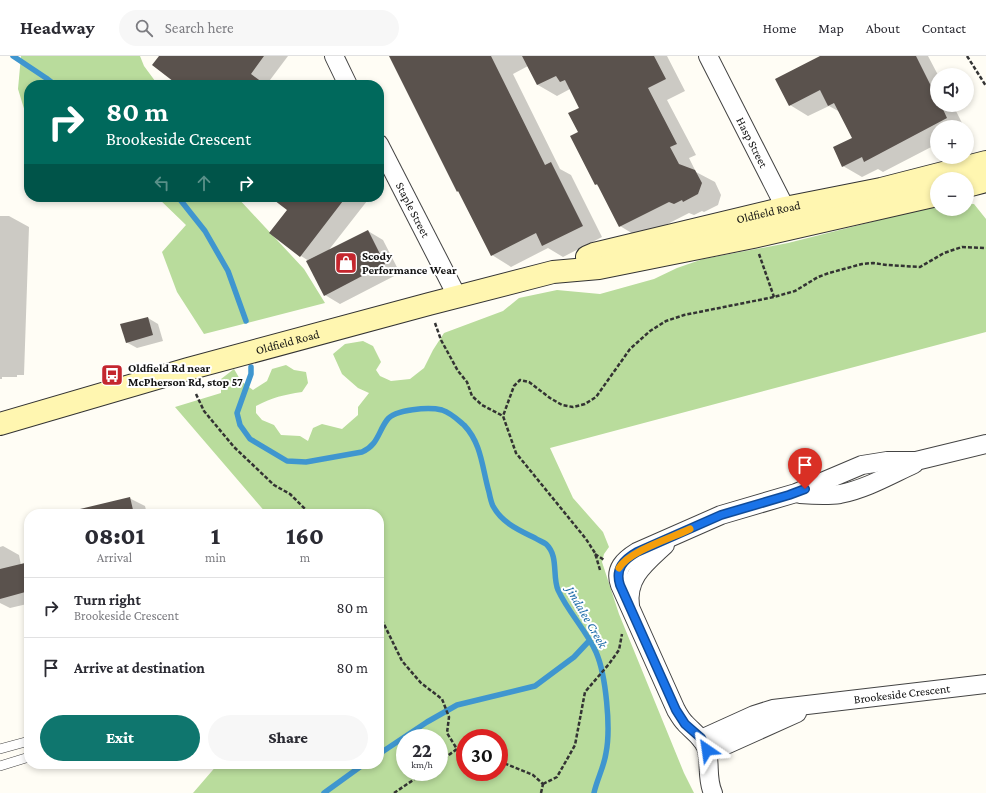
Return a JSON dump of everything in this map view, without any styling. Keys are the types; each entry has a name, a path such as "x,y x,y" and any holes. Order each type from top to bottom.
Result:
{"street":[{"path":"334,56 346,80"},
{"name":"Hasp Street","path":"708,56 796,228"},
{"name":"Staple Street","path":"384,154 457,296"},
{"name":"Oldfield Road","path":"553,272 594,254 785,208 880,189 986,162"},
{"path":"974,184 986,181"},
{"name":"Oldfield Road","path":"0,424 188,369 457,296 553,272 599,268 753,237 930,196"},
{"path":"713,793 708,778 705,746 679,715 619,582 618,573 621,565 637,552 730,511 789,495 867,463 923,460 985,444"},
{"name":"Brookeside Crescent","path":"705,746 767,711 986,684"}],"lane":[{"path":"0,749 24,742"},
{"path":"0,766 24,759"}],"path":[{"path":"967,56 986,86"},
{"path":"753,237 774,297"},
{"path":"602,575 595,553 586,539 516,452 503,416 514,386 520,380 529,382 562,405 572,407 585,404 596,396 636,342 666,321 684,315 774,297 795,291 818,277 862,264 873,263 920,267 944,253 962,247 986,248"},
{"path":"429,304 441,340 458,371 466,382 472,396 482,405 503,416"},
{"path":"196,394 204,411 234,447 274,485 290,494 305,509"},
{"path":"384,624 402,661 421,683 442,699 448,717 447,733 456,747"},
{"path":"543,784 557,777 575,745 585,692 619,650 622,634 620,627"},
{"path":"508,765 533,775 543,784"},
{"path":"394,793 412,781"},
{"path":"541,793 543,784"}],"green space":[{"path":"21,56 140,56 144,66 154,80 24,80 24,109 18,89"},
{"path":"162,202 242,202 304,269 325,303 204,334 177,292 162,252 186,225"},
{"path":"974,204 986,219 986,332 550,448 573,498 603,532 609,547 604,554 602,562 619,614 684,773 694,793 193,793 214,769 384,769 384,509 263,509 175,407 221,393 221,379 234,369 241,381 253,390 267,381 272,369 286,365 294,370 306,372 308,383 302,392 268,400 256,406 256,413 262,420 274,425 281,435 300,436 308,441 313,428 322,424 342,429 358,415 358,407 369,393 358,388 342,374 333,354 345,344 363,341 373,346 381,362 376,370 380,376 391,381 410,379 424,368 444,333 503,311 519,298 557,290 600,294 654,279 677,268 703,259 788,243 930,207 930,216 974,216"}],"building":[{"path":"159,56 264,56 251,74 259,80 172,80 152,65"},
{"path":"389,56 491,56 545,165 551,162 583,226 542,246 536,233 491,256 458,191 457,192"},
{"path":"522,56 654,56 666,79 648,88 677,144 670,147 679,164 695,170 702,183 698,194 683,202 682,200 674,204 669,202 619,227 597,184 595,185 570,136 578,132 568,113 579,108 565,80 560,82 556,76 537,85"},
{"path":"820,56 916,56 930,84 930,112 944,112 947,118 943,120 930,120 930,127 864,162 862,157 842,167 833,147 852,138 834,103 828,106 820,90 789,106 775,79"},
{"path":"277,202 342,202 300,257 269,233 287,210"},
{"name":"Scody Performance Wear","path":"368,230 385,264 324,296 306,261"},
{"path":"148,317 153,335 126,343 120,324"},
{"path":"130,497 133,509 80,509"},
{"path":"24,563 24,592 0,599 0,569"}],"waterway":[{"name":"Jindalee Creek","path":"13,56 49,80"},
{"name":"Jindalee Creek","path":"182,202 205,231 228,271 246,321"},
{"name":"Jindalee Creek","path":"251,367 251,374 237,413 240,425 250,439 287,461 306,462 362,452 375,442 387,420 391,416 404,411 429,409 442,410 451,414 470,432 475,440 481,457 493,506 506,521 517,529 546,544 550,549 553,554 555,579 558,590 592,644 600,662 607,702 608,730 605,758 594,793"},
{"path":"384,751 427,722 457,705 535,686 574,657 589,641"},
{"path":"324,793 357,769"}],"slow traffic":[{"path":"619,568 625,560 637,552 690,529"}],"place":[{"name":"Scody Performance Wear","path":"346,263"},
{"name":"Oldfield Rd near McPherson Rd, stop 57","path":"112,375"}],"route":[{"path":"707,750 701,738 685,724 676,710 620,585 618,578 619,569 625,560 637,552 713,518 730,511 789,495 805,489"}]}
